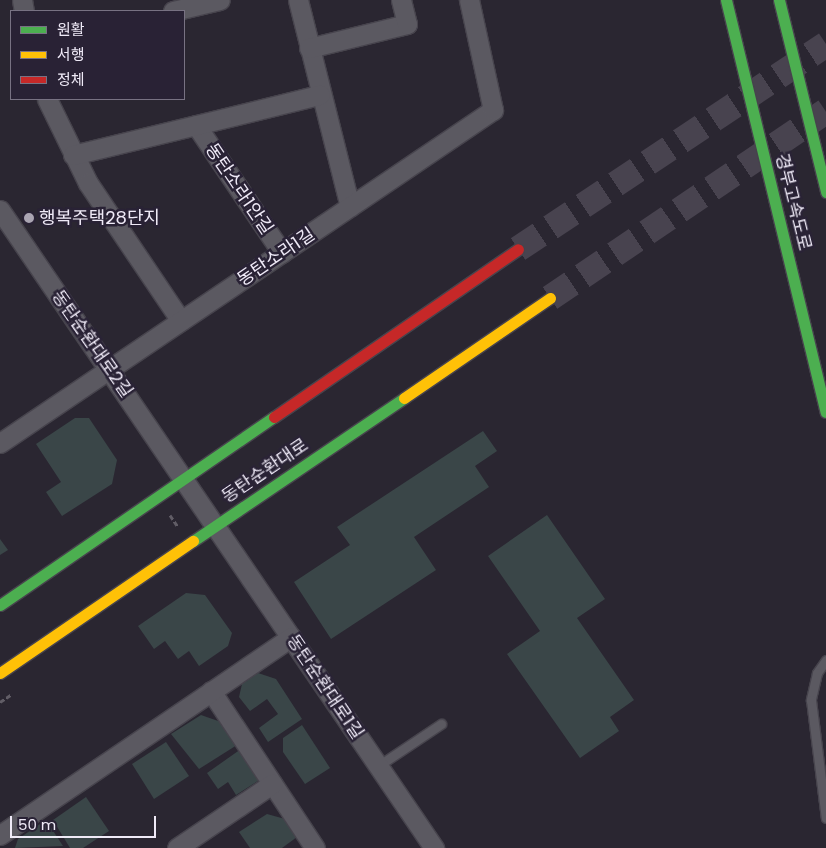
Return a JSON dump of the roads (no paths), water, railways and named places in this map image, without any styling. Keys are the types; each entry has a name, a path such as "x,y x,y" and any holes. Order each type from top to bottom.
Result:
{"main road":[{"name":"경부고속도로","path":"726,0 826,412"},
{"name":"경부고속도로","path":"779,0 826,192"},
{"path":"0,606 518,249"},
{"name":"동탄순환대로","path":"0,673 550,298"}],"street":[{"path":"177,10 220,0"},
{"path":"298,0 320,95 350,207"},
{"path":"309,48 407,24 401,0"},
{"name":"동탄소라1길","path":"0,443 493,110 469,0"},
{"name":"동탄소라1안길","path":"73,155 320,95"},
{"path":"47,100 73,155 181,321"},
{"name":"동탄소라1안길","path":"196,125 282,253"},
{"name":"동탄순환대로2길","path":"0,210 216,526"},
{"name":"동탄순환대로1길","path":"216,526 434,848"},
{"path":"0,835 291,637"},
{"path":"211,691 316,848"},
{"path":"177,848 272,784"}],"lane":[{"path":"826,660 817,673 811,700 826,818"},
{"path":"378,766 441,724"}],"tunnel":[{"path":"518,249 826,44"},
{"path":"550,298 826,111"}],"place":[{"name":"행복주택28단지","path":"29,218"}]}
